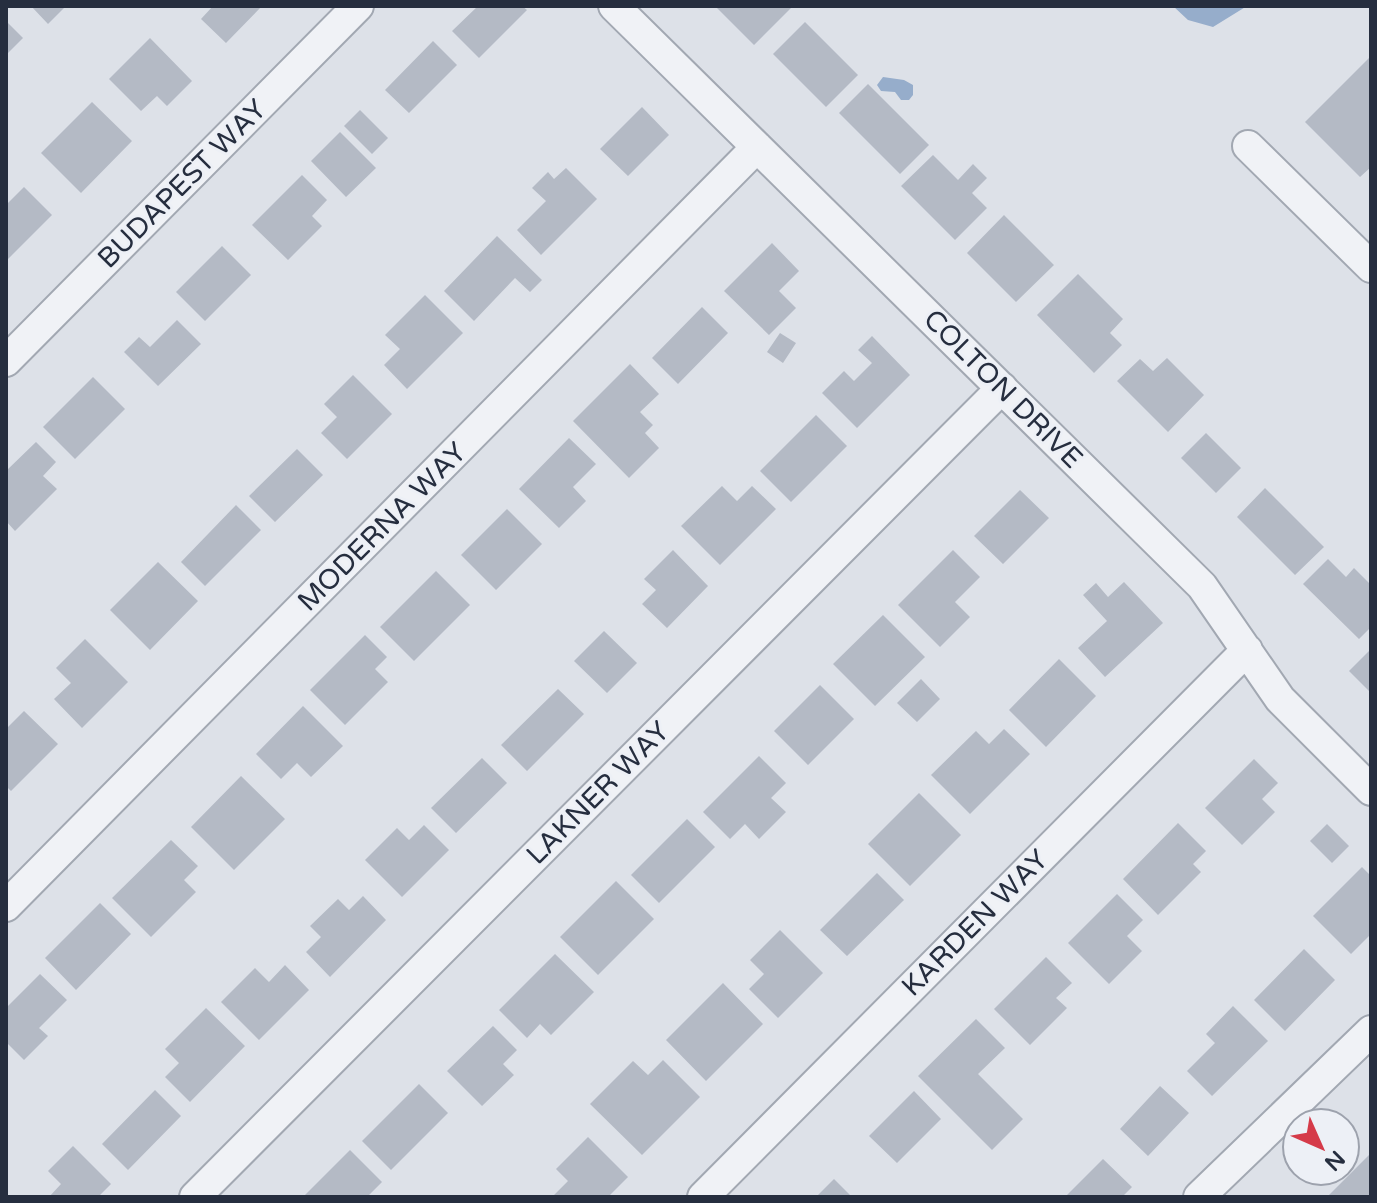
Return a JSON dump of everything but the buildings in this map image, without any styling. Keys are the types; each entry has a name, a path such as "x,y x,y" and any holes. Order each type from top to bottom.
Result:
{"street":[{"name":"BUDAPEST WAY","path":"6,361 358,6"},
{"name":"COLTON DRIVE","path":"614,6 1202,586 1280,699 1371,790"},
{"path":"1248,146 1371,267"},
{"name":"MODERNA WAY","path":"6,906 757,147"},
{"name":"LAKNER WAY","path":"195,1197 1002,388"},
{"name":"KARDEN WAY","path":"703,1197 1247,650"},
{"path":"1199,1197 1371,1031"}],"water":[{"path":"1173,6 1247,6 1213,27 1188,20"},
{"path":"883,77 904,80 913,85 913,95 909,100 901,100 895,92 881,91 877,85"}]}
